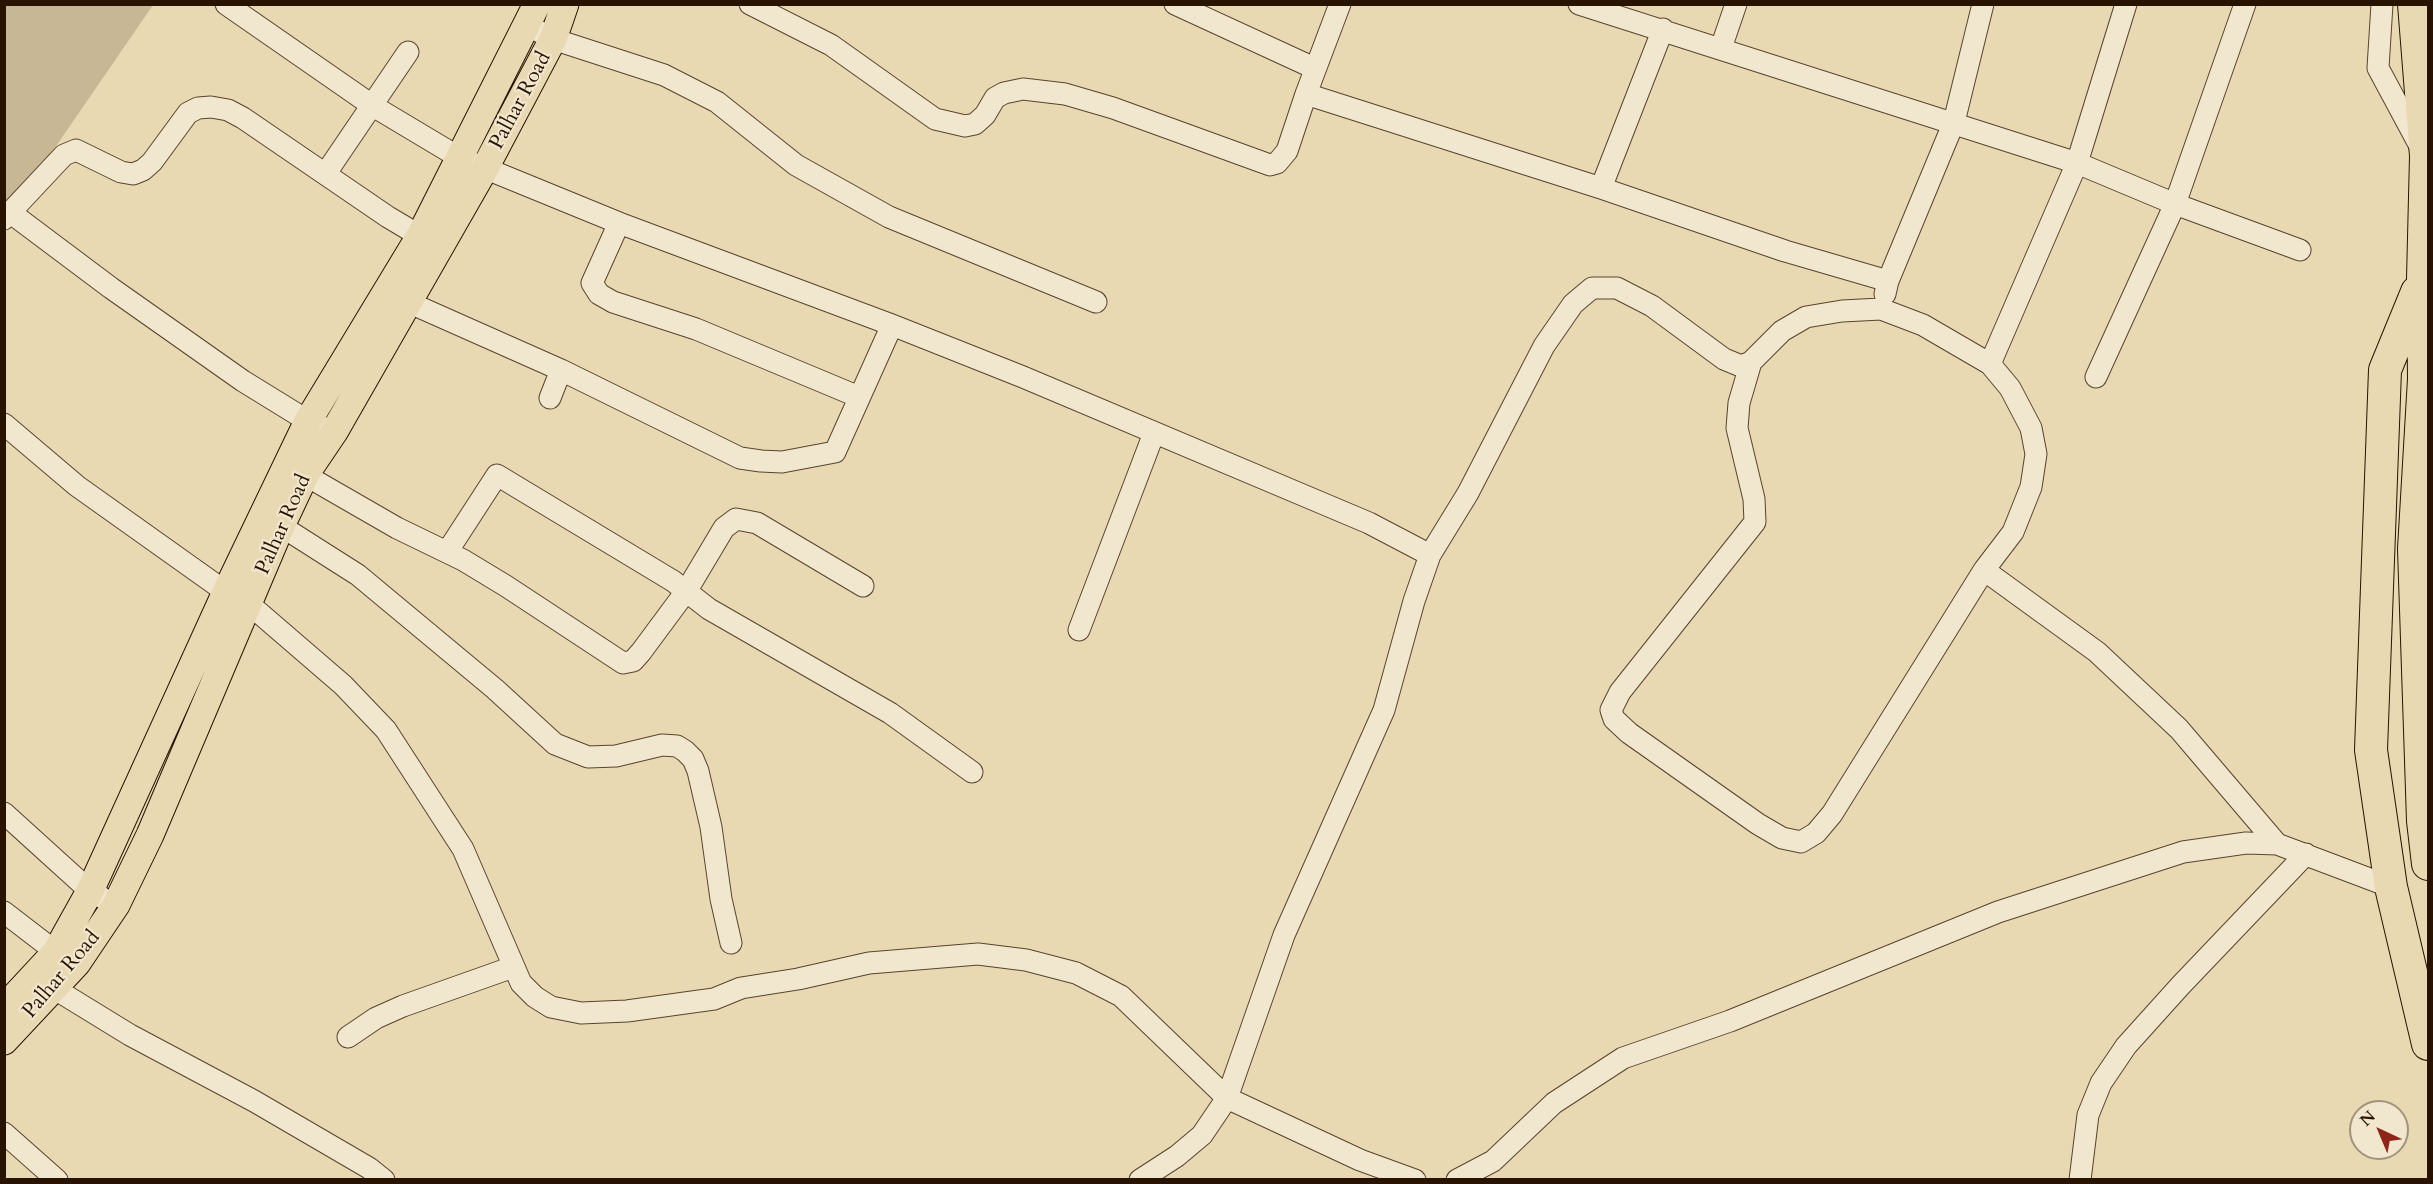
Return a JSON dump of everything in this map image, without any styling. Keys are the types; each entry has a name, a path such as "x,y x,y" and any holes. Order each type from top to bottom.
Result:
{"highway":[{"path":"2414,4 2426,156 2423,279 2424,379 2414,549 2423,821 2428,864"},
{"path":"2423,279 2385,370 2371,750 2391,887 2428,1044"}],"main road":[{"name":"Palhar Road","path":"7,1025 56,952 90,891 238,598 281,526 305,475 334,432 410,303 485,168 554,39 565,4"},
{"name":"Palhar Road","path":"7,1025 55,990 90,946 116,905 150,835 238,598 308,421 420,236 532,15"}],"street":[{"path":"226,4 373,106 460,158 619,224 892,325 1023,377 1369,523 1430,555"},
{"path":"750,4 831,45 936,119 965,126 975,124 985,115 995,98 1023,88 1065,94 1094,103 1270,165 1277,163 1287,151 1314,68 1340,4"},
{"path":"1175,4 1314,68"},
{"path":"1579,4 1635,12 1663,29 2078,163 2175,204 2300,250"},
{"path":"1722,48 1736,4"},
{"path":"1881,309 1888,281 1954,122 1983,4"},
{"path":"1990,364 2078,163 2126,4"},
{"path":"2096,377 2175,204 2245,4"},
{"path":"2382,4 2378,68 2426,156"},
{"path":"532,15 554,39 664,75 717,102 796,165 889,217 1096,302"},
{"path":"1601,188 1663,29"},
{"path":"327,173 408,52"},
{"path":"1306,94 1601,188 1785,250 1888,281"},
{"path":"334,432 308,421 243,381 8,216 64,155 76,150 121,172 133,174 143,170 152,162 188,113 198,108 211,107 228,110 420,236"},
{"path":"619,224 592,283 598,294 613,302 696,329 859,397"},
{"path":"1140,1179 1177,1156 1202,1135 1227,1098 1284,935 1383,710 1414,601 1430,555 1468,493 1544,346 1573,304 1592,288 1617,288 1652,306 1724,359 1741,366 1752,362 1782,331 1806,317 1842,311 1881,309 1923,326 1990,364 2010,388 2031,428 2036,454 2031,487 2013,532 1984,570 1832,814 1816,832 1801,842 1782,838 1758,824 1629,733 1614,719 1611,710 1620,692 1755,522 1754,500 1737,428 1739,403 1752,362"},
{"path":"410,303 561,370 740,458 782,462 835,452 892,325"},
{"path":"550,398 561,370"},
{"path":"4,424 77,486 238,598 343,685 386,730 463,849 521,983 535,997 551,1006 581,1013 627,1011 714,999 741,988 798,979 869,963 978,954 1026,960 1076,973 1122,996 1227,1098 1360,1160 1414,1179"},
{"path":"1079,630 1154,433"},
{"path":"305,475 397,528 447,552 506,586 623,663 633,661 687,590 724,528 736,519 757,523 863,586"},
{"path":"447,552 497,475 687,590 709,609 890,713 972,772"},
{"path":"281,526 358,575 495,689 555,744 588,757 616,756 662,745 677,746 686,751 693,759 701,782 731,943"},
{"path":"1984,570 2097,652 2180,729 2277,844"},
{"path":"4,813 90,891 116,905"},
{"path":"1457,1179 1493,1161 1554,1103 1623,1058 1730,1021 2009,908 2183,852 2246,843 2277,844 2391,887"},
{"path":"2080,1179 2088,1115 2101,1083 2126,1046 2181,984 2306,854"},
{"path":"4,912 56,952"},
{"path":"348,1037 376,1018 403,1006 513,967"},
{"path":"55,990 130,1035 254,1101 384,1179"},
{"path":"4,1133 57,1179"}],"shaded area":[{"path":"5,5 153,5 17,203 5,209"}]}
